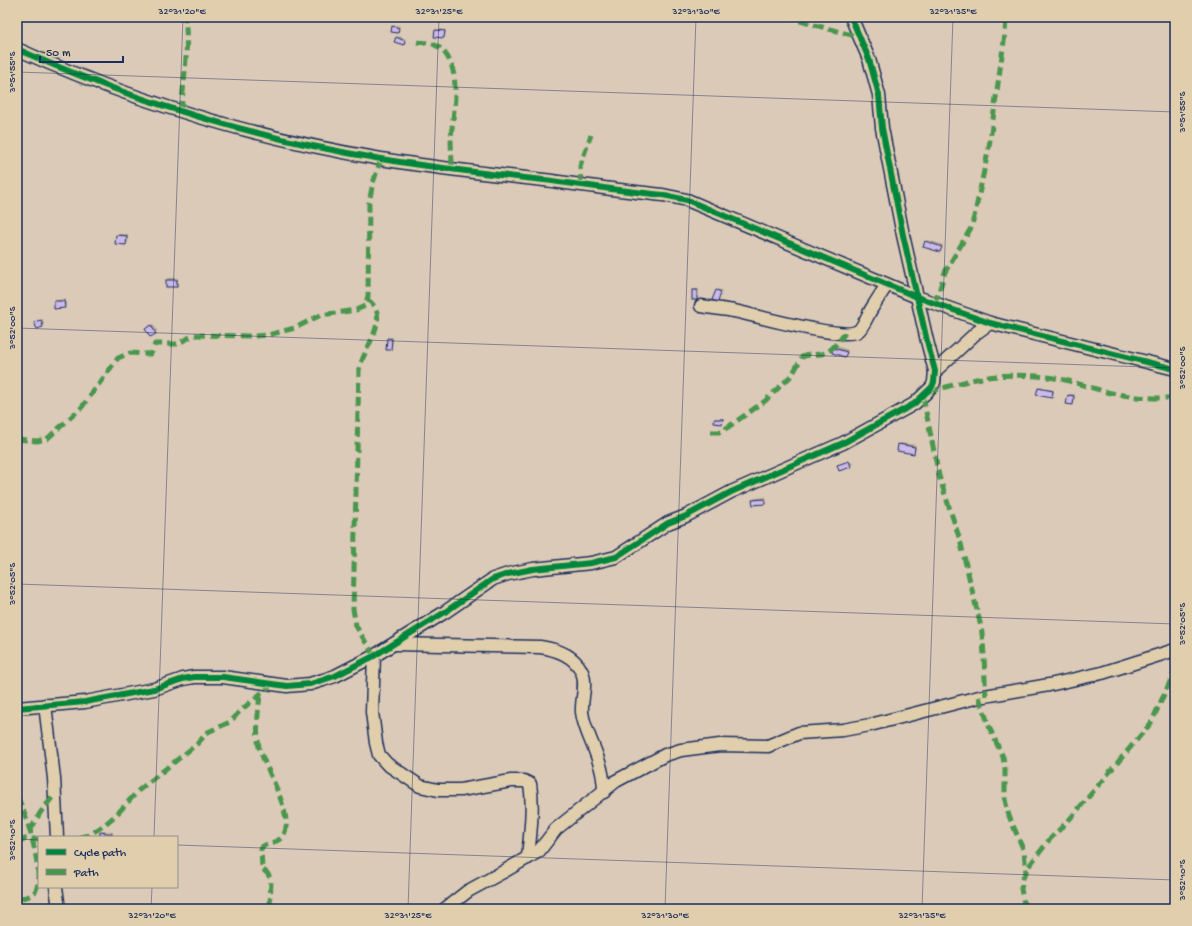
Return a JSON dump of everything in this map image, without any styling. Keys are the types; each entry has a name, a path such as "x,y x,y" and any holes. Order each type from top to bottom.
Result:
{"street":[{"path":"17,708 85,702 154,689 183,679 194,677 223,677 288,686 305,685 335,676 374,656 445,612 496,577 533,569 600,562 616,556 668,523 686,516 731,492 843,443 914,404 932,387 935,371 925,334 903,235 882,128 879,95 869,59 851,17"},
{"path":"17,48 73,73 181,111 302,144 381,159 663,195 687,200 887,285 990,323 1175,368"},
{"path":"701,306 731,310 804,327 852,333 860,329 887,285"},
{"path":"935,371 976,333 990,323"},
{"path":"393,644 540,647 555,650 570,658 580,667 584,675 582,714 586,730 598,757 603,773 604,792"},
{"path":"445,909 468,891 539,851 556,829 622,777 665,755 681,750 720,745 768,746 800,733 843,730 870,725 979,697 1049,685 1102,673 1175,650"},
{"path":"374,656 373,720 376,750 382,759 406,778 420,786 438,790 461,790 511,781 524,781 530,784 531,814 528,858"},
{"path":"44,705 54,778 57,836"},
{"path":"56,888 59,909"}],"building":[{"path":"392,26 399,28 398,33 391,32"},
{"path":"435,30 445,31 444,38 434,37"},
{"path":"396,37 405,41 404,45 394,42"},
{"path":"116,235 127,236 126,245 115,244"},
{"path":"925,241 942,247 940,252 923,247"},
{"path":"166,280 177,280 177,287 166,287"},
{"path":"692,290 697,290 697,300 692,300"},
{"path":"716,290 721,292 718,302 712,300"},
{"path":"54,301 64,301 65,308 54,309"},
{"path":"41,320 43,327 37,329 34,322"},
{"path":"151,325 156,334 150,337 145,329"},
{"path":"387,338 392,339 391,350 386,350"},
{"path":"833,348 847,352 845,357 832,353"},
{"path":"1038,388 1053,391 1052,398 1036,395"},
{"path":"1068,395 1074,396 1073,405 1066,404"},
{"path":"714,419 723,419 722,424 714,423"},
{"path":"898,444 915,447 914,454 897,451"},
{"path":"849,461 851,467 839,471 837,465"},
{"path":"765,499 765,504 753,505 752,500"},
{"path":"100,832 112,834 112,836 100,836"}],"marked path":[{"path":"181,111 186,52 185,17"},
{"path":"785,17 859,37"},
{"path":"935,304 945,272 971,228 975,213 989,147 1005,34 1006,17"},
{"path":"417,42 433,44 444,52 450,62 454,74 455,101 451,138 452,169"},
{"path":"581,185 580,166 591,135"},
{"path":"17,439 37,441 47,439 82,407 118,358 130,353 150,354 155,344 177,344 194,335 268,335 295,328 321,315 356,310 365,306 368,296 369,202 373,183 381,159"},
{"path":"367,299 374,306 377,313 377,321 359,371 353,609 356,626 374,656"},
{"path":"711,432 721,432 765,401 792,375 802,357 825,353 834,346 845,333"},
{"path":"929,392 962,382 982,378 1022,375 1055,378 1124,395 1146,398 1175,398"},
{"path":"923,397 939,476 960,540 981,627 986,696"},
{"path":"1025,909 1021,889 1023,878 1029,866 1050,839 1069,820 1151,723 1175,671"},
{"path":"84,836 89,835 103,826 117,814 139,790 197,744 208,732 230,722 240,711 272,684"},
{"path":"260,695 257,728 259,747 283,806 286,819 286,829 282,837 277,841 261,848 262,869 271,879 270,909"},
{"path":"979,697 990,729 1003,757 1005,769 1005,800 1009,816 1024,851 1026,872"},
{"path":"30,831 40,813 55,794"},
{"path":"17,797 30,829 38,871 36,890 30,896 17,898"},
{"path":"17,841 25,839 38,839"}],"cycle path":[{"path":"17,708 85,702 154,689 183,679 194,677 223,677 287,686 310,684 335,676 374,656 445,612 493,579 508,574 533,569 591,563 616,557 668,523 686,516 731,492 843,443 914,404 932,387 935,371 903,235 882,128 879,95 869,59 851,17"},
{"path":"17,49 61,68 150,101 195,116 288,140 381,159 462,171 663,195 687,200 917,297 990,323 1175,369"}]}
